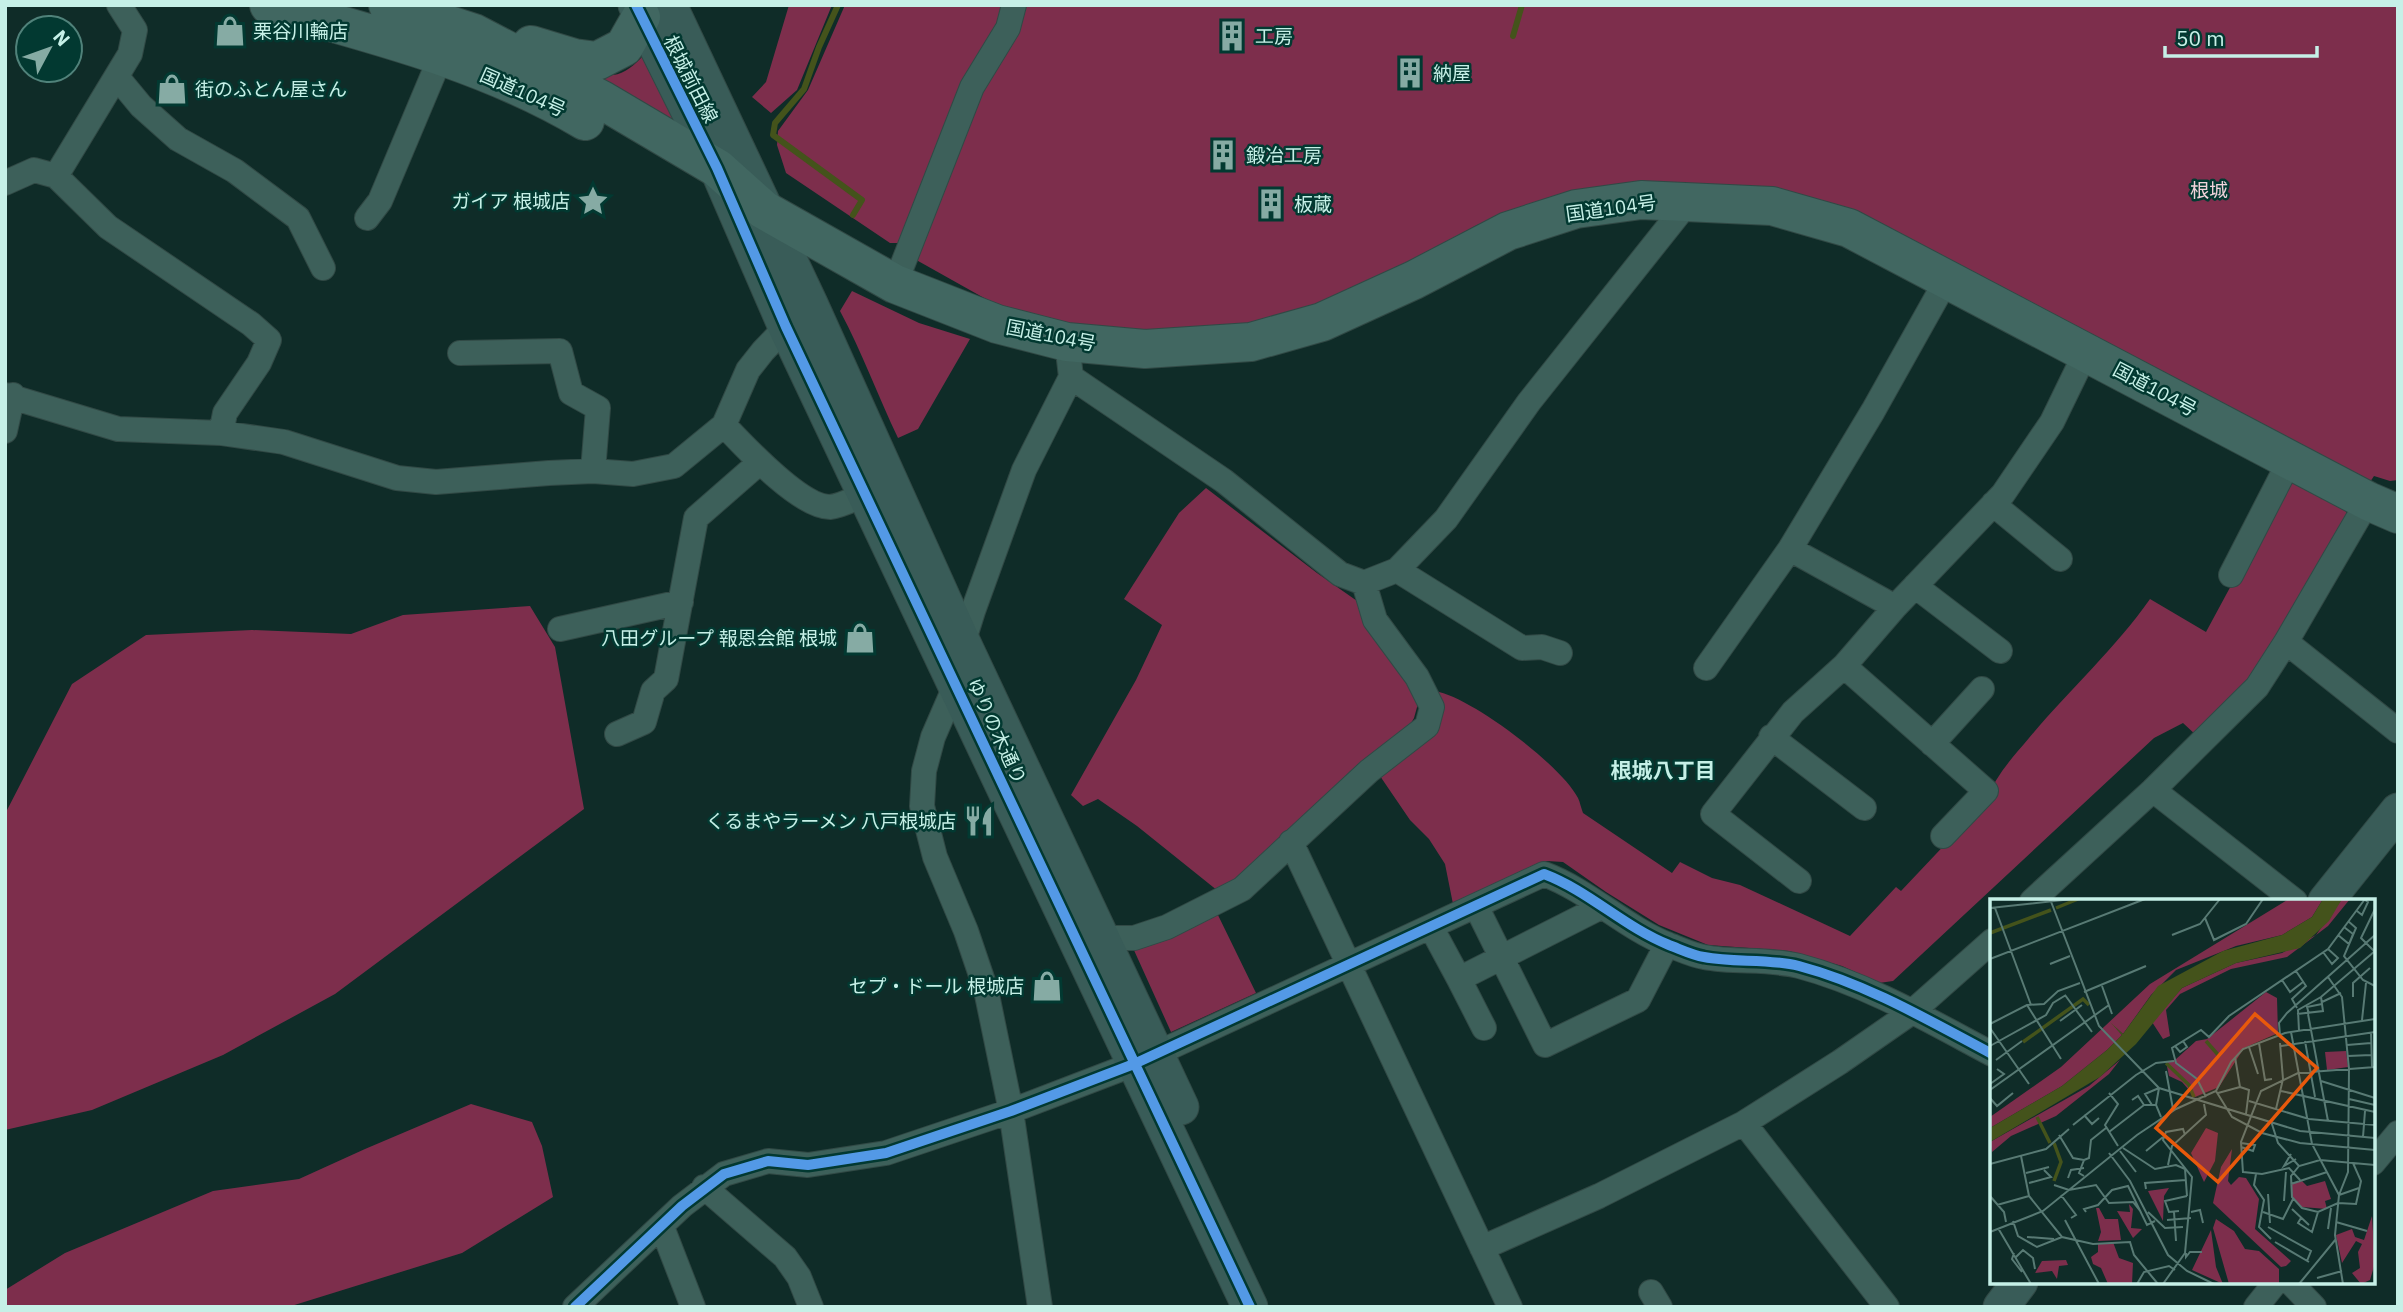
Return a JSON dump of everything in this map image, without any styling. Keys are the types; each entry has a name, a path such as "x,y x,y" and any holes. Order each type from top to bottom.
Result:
{"highway":[{"name":"国道104号","path":"269,5 441,56 519,88 577,116 691,184 737,193"},
{"name":"国道104号","path":"399,7 474,33 602,100 737,193 895,284 997,324 1069,360 1145,349 1251,342 1322,322 1414,280 1508,231 1577,209 1641,200 1772,206 1849,228 2383,508"},
{"path":"474,33 544,48 574,58 597,61 624,47 648,9"}],"street":[{"path":"56,176 130,54 135,30 119,5"},
{"path":"895,284 972,87 1009,28 1014,5"},
{"name":"根城前田線","path":"648,9 737,193"},
{"name":"根城前田線","path":"648,9 737,193"},
{"path":"367,218 380,201 441,56"},
{"path":"117,77 141,106 178,139 235,171 298,218 323,268"},
{"path":"5,183 34,170 56,176 108,227 251,324 268,340 259,363 225,413 221,432"},
{"name":"ゆりの木通り","path":"737,193 786,327 956,684 1274,1307"},
{"name":"ゆりの木通り","path":"737,193 810,304 963,643 1104,938 1145,1058 1250,1307"},
{"path":"1040,1307 1011,1111 986,990 966,931 935,857 922,806 924,771 930,748 956,684 963,643 1024,470 1069,360 1340,574 1364,583 1397,570 1446,519 1529,402 1689,201"},
{"path":"1706,668 1790,549 1873,411 1947,279"},
{"path":"5,431 9,395 118,429 221,432 284,442 397,478 436,482 593,471 633,474 674,466 724,425 748,370 786,327"},
{"path":"460,353 559,351 571,393 598,408 593,471"},
{"path":"1799,881 1713,814 1793,712 1844,666 1895,607 1993,505 2023,468 2052,422 2086,352"},
{"path":"724,425 760,462 805,499 830,507 866,494"},
{"path":"2231,575 2290,460"},
{"path":"617,734 644,722 653,691 666,679 696,518 760,462"},
{"path":"1993,505 2060,559"},
{"path":"2036,899 2153,790 2257,687 2286,642 2383,508"},
{"path":"1790,549 1895,607"},
{"path":"1397,570 1522,648 1542,647 1560,653"},
{"path":"1104,938 1134,937 1167,928 1242,890 1369,771 1427,726 1432,707 1417,677 1375,620 1364,583"},
{"path":"1915,586 2000,651"},
{"path":"560,629 681,602"},
{"path":"2286,642 2398,731"},
{"path":"1844,666 1986,791 1943,836"},
{"path":"1933,744 1982,690"},
{"path":"1771,737 1864,808"},
{"path":"2153,790 2292,899"},
{"path":"2328,899 2398,811"},
{"path":"1291,842 1510,1307"},
{"path":"575,1307 704,1186 724,1174 768,1161 808,1165 886,1153 1011,1111 1145,1058 1350,966 1544,874 1566,882 1601,907 1667,944 1704,957 1755,959 1795,965 1831,975 1912,1012 1990,1053"},
{"path":"1476,906 1545,1045 1638,1000 1667,944"},
{"path":"1459,979 1601,907"},
{"path":"1431,927 1483,1028"},
{"path":"1482,1248 1599,1196 1745,1123 1912,1012 1990,943"},
{"path":"1745,1123 1887,1307"},
{"path":"2375,1161 2398,1133"},
{"path":"704,1186 785,1257 799,1278 811,1307"},
{"path":"662,1227 693,1307"},
{"path":"2001,1307 2018,1284"},
{"path":"2256,1307 2274,1284"},
{"path":"2292,1284 2314,1307"}],"green space":[{"path":"789,5 832,5 797,90 771,113 752,97 766,82"},
{"path":"845,5 1007,5 898,243 890,243 786,173 777,145 778,131 808,90"},
{"name":"根城","path":"1019,5 2398,5 2398,480 2390,481 2374,476 2368,485 1873,223 1542,205 1477,225 1404,265 1309,311 1198,333 1093,329 1028,315 993,303 911,257"},
{"path":"642,57 677,123 595,74 621,73"},
{"path":"852,291 919,323 970,339 918,429 898,438 840,311"},
{"path":"2288,480 2345,509 2348,518 2252,679 2197,736 2183,723 2154,738 1893,981 1879,983 1842,966 1789,951 1708,945 1659,925 1563,862 1547,861 1532,866 1453,904 1445,864 1380,776 1435,691 1451,696 1514,734 1554,768 1568,784 1578,798 1583,813 1672,873 1680,862 1712,878 1740,885 1850,936 1896,887 1901,891 1987,800 2011,760 2122,635 2150,599 2206,632"},
{"path":"1206,488 1360,603 1419,700 1414,718 1405,734 1238,879 1218,891 1137,826 1098,799 1083,806 1071,795 1136,680 1162,625 1124,599 1179,513"},
{"path":"530,606 555,647 584,809 335,994 223,1055 92,1110 5,1130 5,814 72,684 146,635 252,630 351,634 403,615"},
{"path":"1216,911 1256,993 1171,1032 1133,948"},
{"path":"471,1104 532,1122 542,1146 553,1197 462,1253 288,1307 5,1307 5,1290 65,1253 213,1191 299,1179"}],"waterway":[{"path":"838,5 804,89 775,123 773,135 862,200 853,215"},
{"path":"1513,36 1522,5"}],"cycle path":[{"path":"636,5 717,168 786,327 1250,1307"},
{"path":"575,1307 682,1206 724,1174 768,1161 808,1165 886,1153 1011,1111 1134,1064 1544,874 1669,945 1704,957 1787,964 1824,974 1898,1004 1990,1053"}],"place":[{"name":"栗谷川輪店","path":"230,31"},
{"name":"工房","path":"1232,36"},
{"name":"納屋","path":"1410,73"},
{"name":"街のふとん屋さん","path":"172,89"},
{"name":"鍛冶工房","path":"1223,155"},
{"name":"ガイア 根城店","path":"593,201"},
{"name":"板蔵","path":"1271,204"},
{"name":"八田グループ 報恩会館 根城","path":"860,638"},
{"name":"くるまやラーメン 八戸根城店","path":"979,821"},
{"name":"セプ・ドール 根城店","path":"1047,986"}],"district":[{"name":"根城八丁目","path":"1663,770"}]}
